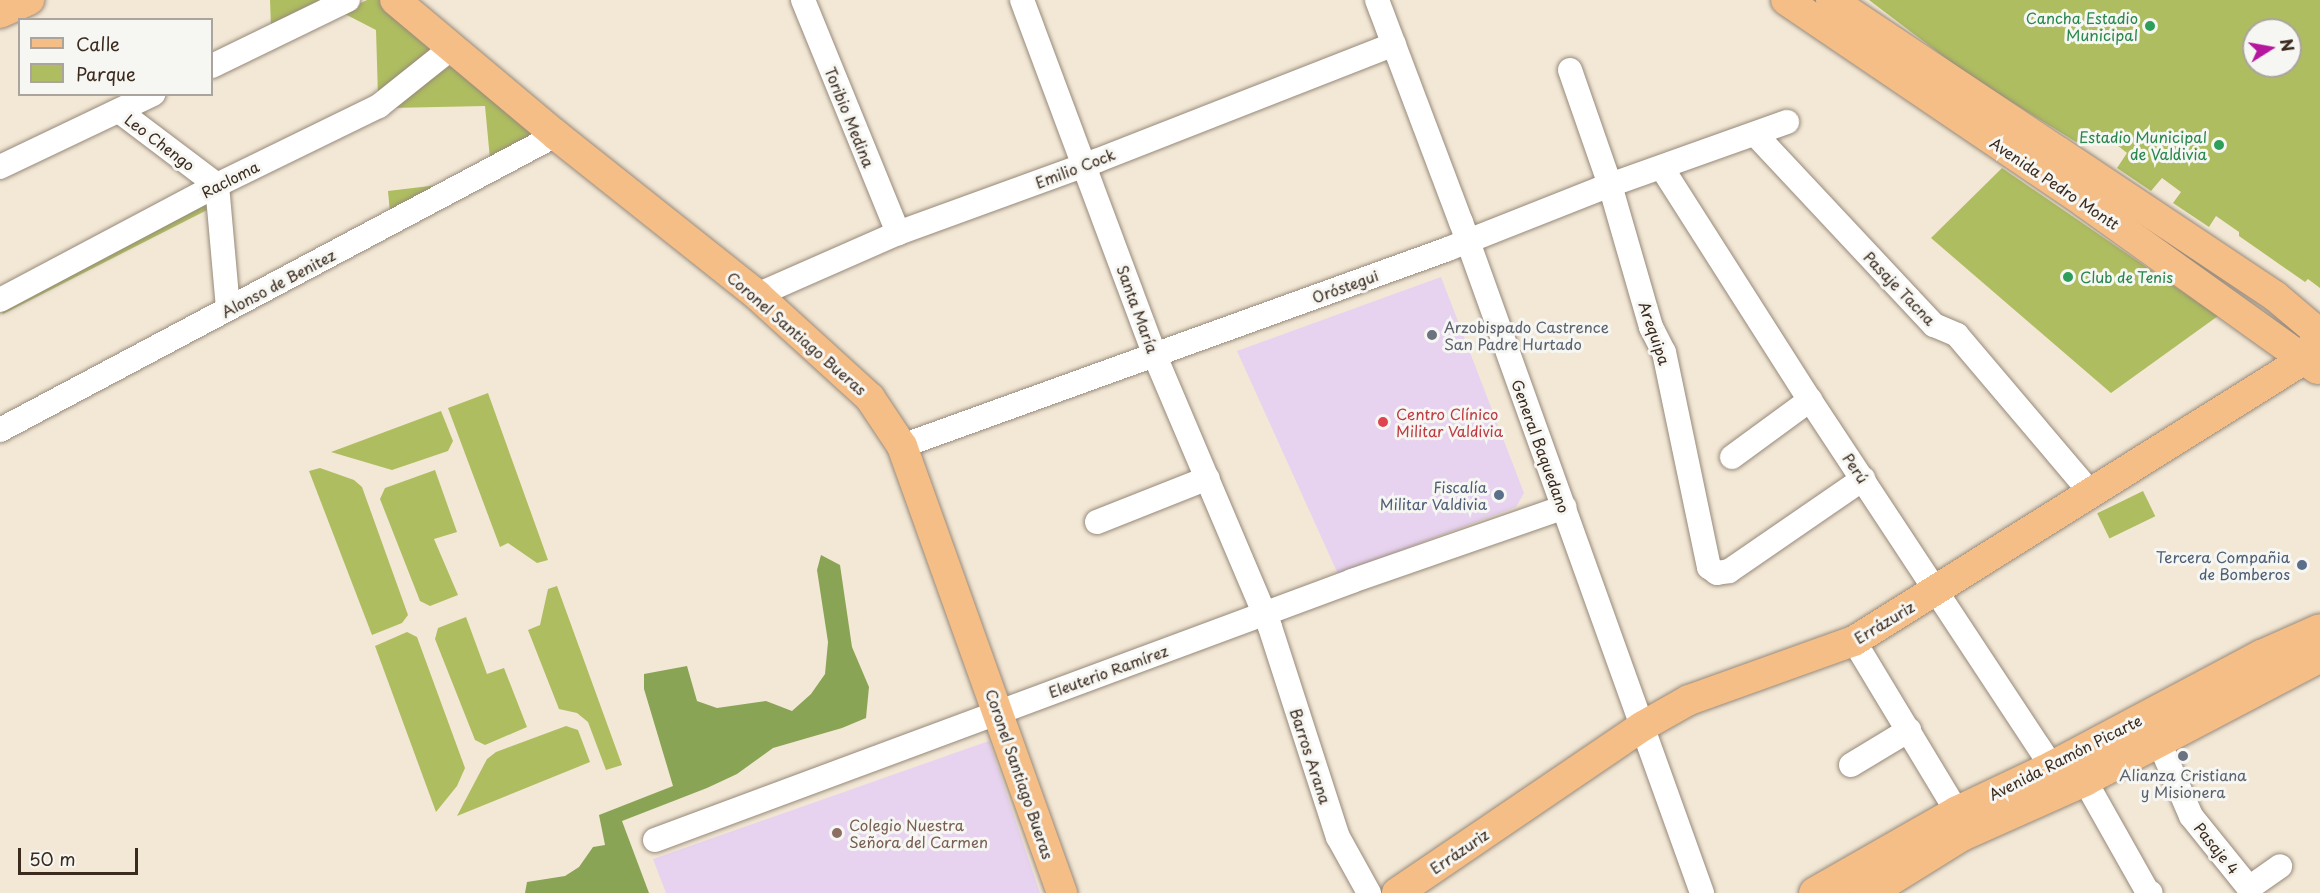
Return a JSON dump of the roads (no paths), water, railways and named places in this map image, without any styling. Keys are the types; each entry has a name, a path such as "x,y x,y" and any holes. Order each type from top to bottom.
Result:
{"highway":[{"name":"Avenida Ramón Picarte","path":"1866,893 1959,835 2084,779 2302,667 2320,630"},
{"name":"Avenida Ramón Picarte","path":"1815,893 1957,812 2052,768 2302,667"}],"main road":[{"path":"0,13 30,0"},
{"name":"Coronel Santiago Bueras","path":"395,0 556,135 757,295 870,398 902,446 1062,893"},
{"name":"Avenida Pedro Montt","path":"1786,0 2093,192 2275,296 2320,334"},
{"name":"Avenida Pedro Montt","path":"1831,0 2093,192 2316,361"},
{"name":"Errázuriz","path":"1397,893 1643,726 1689,700 1854,641 2092,494 2316,361 2320,334"}],"street":[{"path":"213,66 348,0"},
{"name":"Toribio Medina","path":"803,0 898,233"},
{"name":"Santa María","path":"1022,0 1155,356 1264,613"},
{"name":"General Baquedano","path":"1377,0 1564,507 1702,893"},
{"name":"Emilio Cock","path":"757,295 898,233 1084,165 1394,44"},
{"name":"Racloma","path":"0,300 217,185 379,106 453,47"},
{"name":"Arequipa","path":"1570,70 1610,185 1651,327 1664,352 1709,567 1717,573 1729,571 1863,478"},
{"path":"0,166 149,96"},
{"name":"Leo Chengo","path":"119,111 217,185"},
{"name":"Oróstegui","path":"902,446 1155,356 1467,241 1610,185 1787,122"},
{"name":"Pasaje Tacna","path":"1755,134 1934,325 1957,335 2092,494"},
{"name":"Alonso de Benitez","path":"0,430 556,135"},
{"name":"Perú","path":"1662,168 1810,400 2052,768"},
{"path":"217,185 228,309"},
{"path":"1732,457 1810,400"},
{"path":"1097,522 1208,478"},
{"name":"Eleuterio Ramírez","path":"656,840 1264,613 1564,507"},
{"name":"Barros Arana","path":"1264,613 1338,837 1369,893"},
{"path":"1854,641 1957,812"},
{"path":"1851,765 1909,730"},
{"name":"Pasaje 4","path":"2158,740 2191,816 2249,888 2280,866"},
{"path":"2084,779 2147,891 2151,893"}],"place":[{"name":"Cancha Estadio Municipal","path":"2150,26"},
{"name":"Estadio Municipal de Valdivia","path":"2219,145"},
{"name":"Club de Tenis","path":"2068,277"},
{"name":"Arzobispado Castrence San Padre Hurtado","path":"1432,335"},
{"name":"Centro Clínico Militar Valdivia","path":"1383,422"},
{"name":"Fiscalía Militar Valdivia","path":"1499,495"},
{"name":"Tercera Compañia de Bomberos","path":"2302,565"},
{"name":"Alianza Cristiana y Misionera","path":"2183,756"},
{"name":"Colegio Nuestra Señora del Carmen","path":"837,833"}]}
